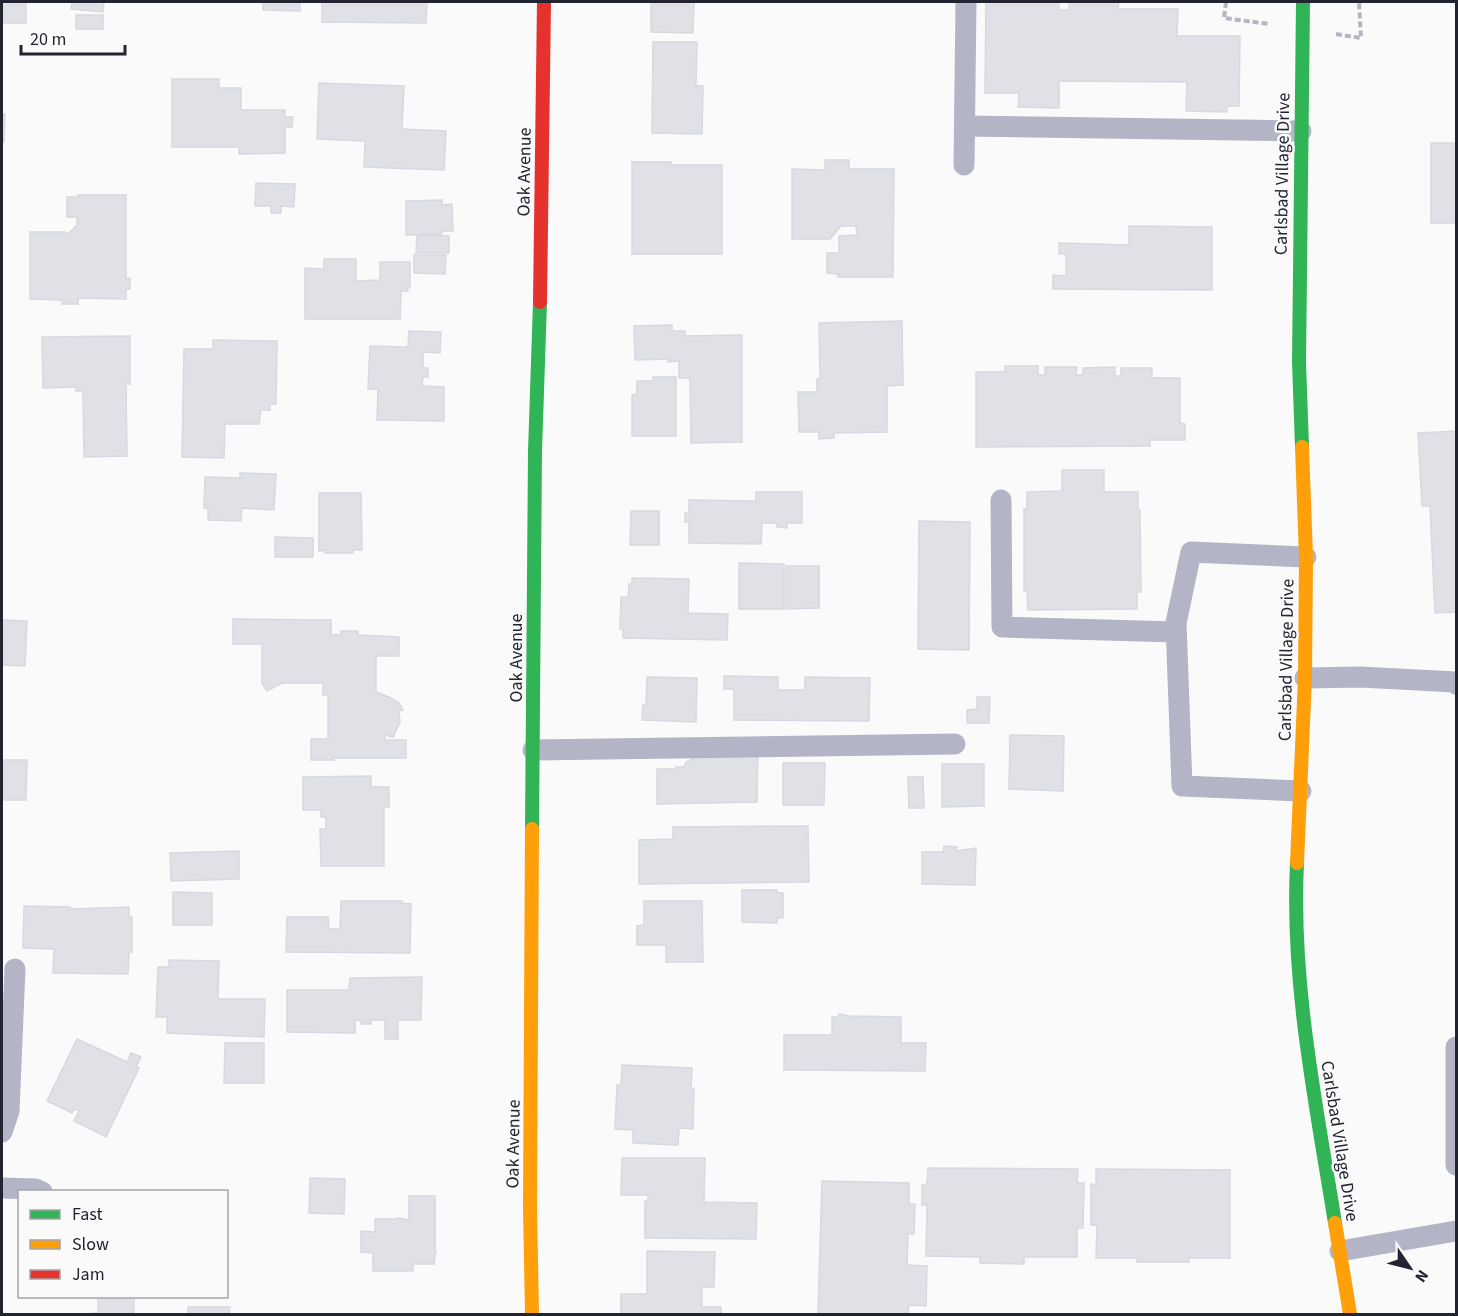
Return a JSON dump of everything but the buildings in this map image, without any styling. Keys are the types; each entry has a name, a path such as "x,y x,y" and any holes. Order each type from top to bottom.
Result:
{"main road":[{"name":"Oak Avenue","path":"532,1314 530,1207 534,451 540,292 544,2"},
{"name":"Carlsbad Village Drive","path":"1303,2 1299,362 1306,557 1305,678 1295,896 1304,1029 1350,1314"}],"lane":[{"path":"964,165 966,2"},
{"path":"965,126 1301,131"},
{"path":"1001,500 1002,627 1176,632"},
{"path":"1301,791 1182,786 1176,623 1191,552 1306,557"},
{"path":"1305,678 1360,677 1456,681 1456,684"},
{"path":"534,750 955,744"},
{"path":"2,1132 9,1111 15,969"},
{"path":"1456,1047 1456,1165"},
{"path":"2,1188 38,1190"},
{"path":"1340,1251 1456,1231"}],"traffic: fast":[{"path":"1302,447 1299,362 1303,2"},
{"path":"532,829 535,451 540,302"},
{"path":"1297,863 1296,908 1301,998 1335,1223"}],"traffic: slow":[{"path":"1297,863 1305,678 1306,557 1302,447"},
{"path":"532,829 530,1207 532,1314"},
{"path":"1335,1223 1350,1314"}],"traffic: jam":[{"path":"540,302 544,2"}]}
